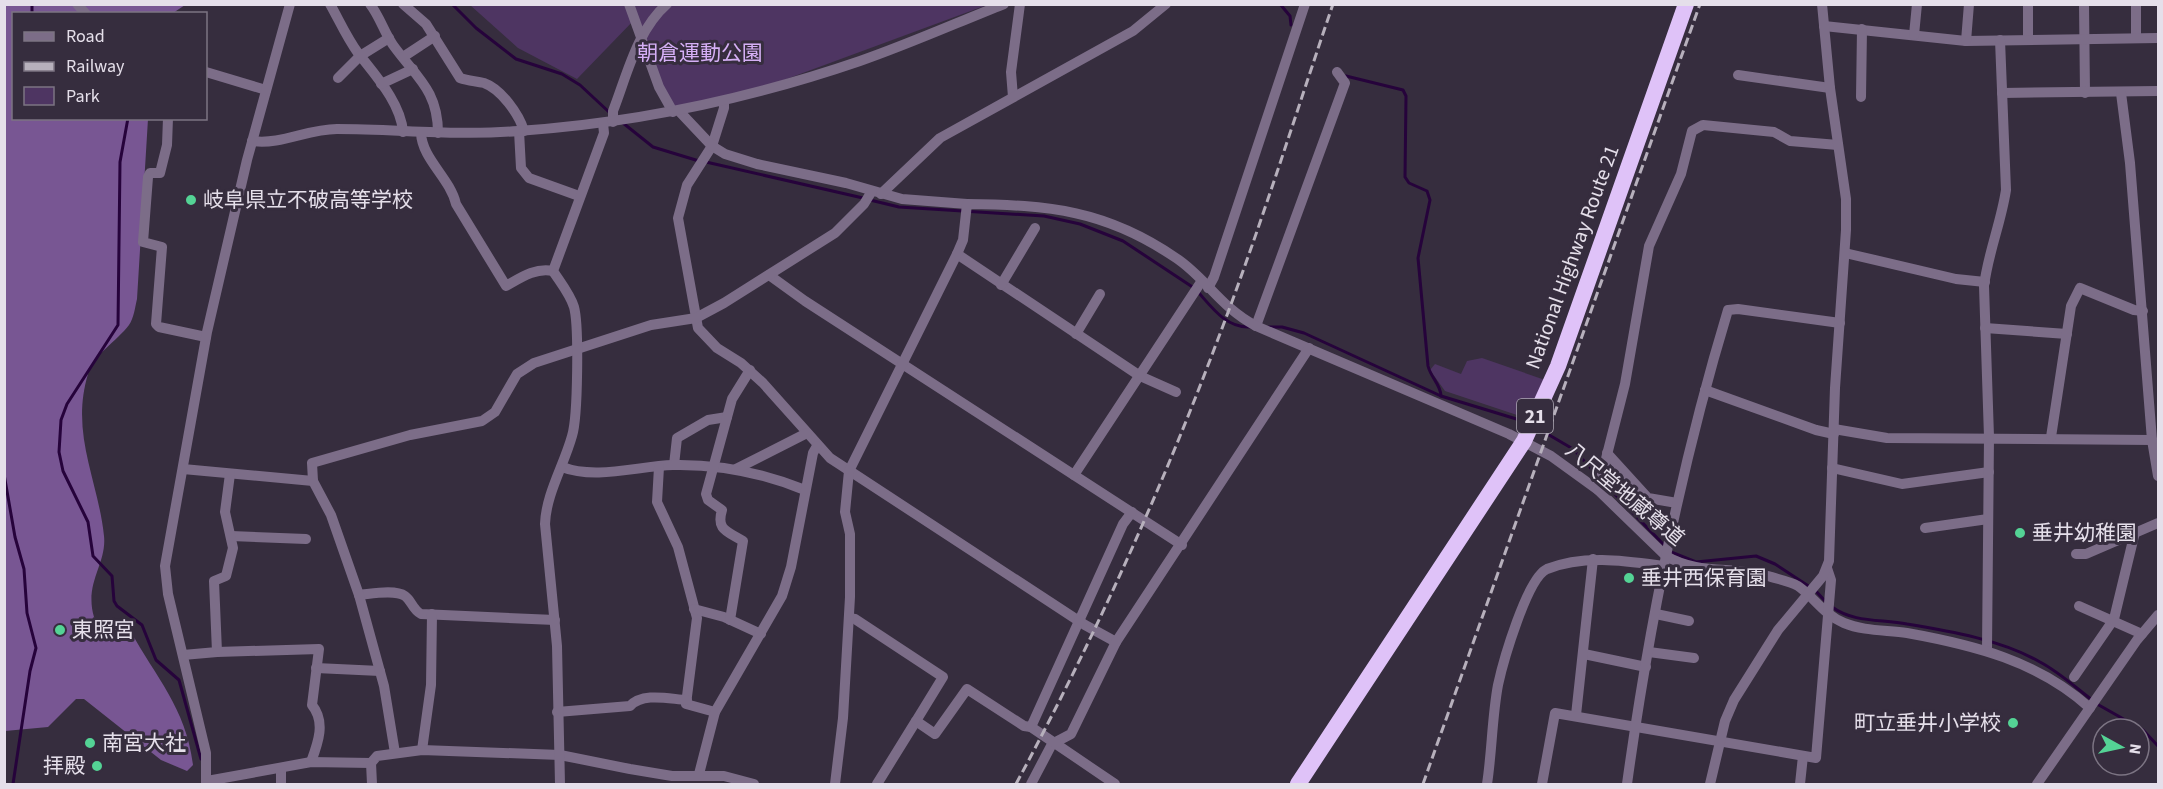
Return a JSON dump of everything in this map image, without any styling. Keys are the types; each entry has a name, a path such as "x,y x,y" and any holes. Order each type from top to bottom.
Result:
{"highway":[{"name":"National Highway Route 21","path":"1298,784 1524,441 1558,366 1686,4"}],"street":[{"path":"290,4 252,141 206,337 165,576 206,753 206,783 311,762 371,763"},
{"path":"330,4 360,56 402,118 402,132"},
{"path":"370,4 384,24 389,38 434,99 438,114 438,133"},
{"path":"404,4 426,24 460,78 484,83 494,89 520,118 521,168 529,178 579,196"},
{"path":"629,4 658,87 676,111 712,146"},
{"path":"553,271 579,196 641,38 652,17 667,4"},
{"path":"252,141 282,142 309,133 334,129 420,133 521,131 608,123 676,111 724,101 861,60 1004,4"},
{"path":"1013,97 1011,72 1020,4"},
{"path":"396,753 380,671 359,595 331,515 313,481 312,463 410,435 482,421 495,412 517,374 534,363 651,325 696,318 835,233 872,196 940,138 1133,31 1166,4"},
{"path":"1074,475 1140,376 1205,285 1214,277 1305,4"},
{"path":"1710,784 1719,743 1734,700 1778,630 1827,568 1830,553 1832,468 1846,200 1830,88 1822,4"},
{"path":"1914,35 1917,4"},
{"path":"1966,41 1969,4"},
{"path":"2028,4 2028,40"},
{"path":"2084,4 2085,93"},
{"path":"2136,4 2136,38"},
{"path":"1824,26 1966,41 2158,38"},
{"path":"1861,98 1862,29"},
{"path":"403,57 435,36"},
{"path":"338,78 360,56 389,38"},
{"path":"1987,650 1989,437 1985,282 1987,261 2003,213 2006,190 2000,40"},
{"path":"381,84 413,69"},
{"path":"207,72 266,90"},
{"path":"1256,326 1345,83 1337,72"},
{"path":"1738,75 1830,88"},
{"path":"2002,93 2158,91"},
{"path":"2121,93 2143,311 2152,440 2158,476"},
{"path":"724,101 724,108 712,146 687,185 678,218 698,328 717,348 750,370 817,446 849,471 1078,620 1116,642"},
{"path":"168,120 167,145 160,173 150,173 148,177 143,242 162,247 156,324 159,327 206,337"},
{"path":"1598,490 1629,363 1649,246 1681,174 1692,131 1703,125 1726,127 1774,132 1790,141 1838,146"},
{"path":"420,133 421,143 454,194 456,204 506,286 531,273 545,269 553,271 573,304 577,320 576,417 562,467 546,508 546,543 555,620 560,784"},
{"name":"八尺堂地蔵尊道","path":"712,146 757,164 872,196 967,209 1029,205 1084,214 1106,222 1178,259 1231,311 1256,326 1524,441 1551,456 1598,490 1667,554 1696,569 1747,570 1796,585 1829,614 1854,625 1958,642 1987,650 2041,673 2090,708"},
{"path":"835,784 843,718 849,618 850,534 845,512 849,471 957,254 963,240 967,209"},
{"path":"1001,285 1035,228"},
{"path":"1845,253 1956,279 1985,282"},
{"path":"957,254 1140,376 1176,392"},
{"path":"769,275 1182,545"},
{"path":"2051,438 2071,306 2080,288 2143,311"},
{"path":"1076,334 1100,294"},
{"path":"1627,784 1635,725 1677,503 1728,310 1738,309 1840,324"},
{"path":"1985,328 2067,333"},
{"path":"1030,784 1052,744 1071,734 1116,642 1182,545 1309,348"},
{"path":"730,620 743,542 721,527 719,521 722,510 708,500 706,494 732,399 750,370"},
{"path":"1705,390 1816,430 1887,438 2152,440"},
{"path":"674,465 677,438 708,420 727,417"},
{"path":"736,469 807,433"},
{"path":"692,778 715,712 782,596 791,567 805,490 817,446"},
{"path":"1607,453 1648,498 1677,503"},
{"path":"562,467 606,471 674,465 736,469 805,490"},
{"path":"659,467 657,502 678,546 697,618 686,704 715,712"},
{"path":"1832,468 1902,484 1989,472"},
{"path":"183,469 313,481"},
{"path":"217,652 214,580 226,576 233,548 225,513 230,474"},
{"path":"1030,727 1123,524 1132,512"},
{"path":"1925,528 1988,519"},
{"path":"2076,554 2086,554 2158,523"},
{"path":"2074,677 2114,619 2135,532"},
{"path":"231,536 306,539"},
{"path":"1487,784 1498,685 1531,585 1546,570 1593,559 1667,554"},
{"path":"1576,715 1593,559"},
{"path":"1542,784 1555,713 1816,758 1831,580 1827,568"},
{"path":"359,595 399,593 406,597 414,610 432,614 555,620"},
{"path":"2079,606 2114,619 2142,634"},
{"path":"694,609 730,620 761,634"},
{"path":"422,750 431,685 432,614"},
{"path":"1656,615 1689,621"},
{"path":"2037,784 2142,634 2158,615"},
{"path":"849,618 855,619 943,677 877,784"},
{"path":"183,655 319,649 312,705 318,712 320,737 311,762"},
{"path":"1649,652 1694,658"},
{"path":"1584,654 1646,667"},
{"path":"316,668 380,671"},
{"path":"916,722 935,734 967,689 1024,726 1030,727 1052,744 1115,784"},
{"path":"557,712 630,706 636,699 645,698 687,700"},
{"path":"372,784 371,763 377,756 422,750 560,755 630,769 754,784"},
{"path":"1800,784 1803,756"},
{"path":"281,768 281,784"}],"green space":[{"name":"朝倉運動公園","path":"470,5 987,5 773,84 678,109 665,98 636,18 577,79 518,48"},
{"path":"1482,358 1545,380 1526,418 1445,391 1430,370 1435,364 1461,374 1467,361"}],"shaded area":[{"path":"5,5 185,5 174,12 12,12 12,120 148,120 137,299 134,312 129,325 100,354 91,367 83,396 84,437 104,536 102,556 92,594 92,605 94,617 130,630 177,710 184,727 193,765 187,771 161,760 84,699 76,699 48,727 5,731"}],"waterway":[{"path":"32,4 32,12"},
{"path":"452,4 476,28 516,59 562,74 580,85 609,112"},
{"path":"1280,4 1290,16 1291,25"},
{"path":"1346,76 1403,90 1406,96 1405,177 1409,183 1427,191 1430,200 1418,258 1428,366 1441,396"},
{"path":"128,120 120,162 118,325 67,404 61,420 59,452 63,471 88,522 93,556 112,576 114,601 117,606 142,625 156,660 179,680 201,759"},
{"path":"623,123 653,147 699,161"},
{"path":"706,162 863,198"},
{"path":"870,200 899,207 1044,216 1080,224 1123,241 1194,288"},
{"path":"1199,293 1227,321 1250,327"},
{"path":"1269,327 1282,327 1304,333 1441,396 1523,421"},
{"path":"1539,429 1573,449 1598,476"},
{"path":"4,474 15,537 24,569 27,613 36,648 30,671 13,784"},
{"path":"1604,483 1666,547"},
{"path":"1671,552 1696,562 1756,556 1775,564 1810,587"},
{"path":"1815,590 1825,601"},
{"path":"1832,607 1849,616 1897,622 1993,642 2025,654 2047,666 2092,700"},
{"path":"2097,704 2143,730 2158,746"}],"railway":[{"path":"1016,784 1099,620 1173,453 1248,256 1333,4"},
{"path":"1423,784 1700,4"}],"place":[{"name":"岐阜県立不破高等学校","path":"191,200"},
{"name":"垂井幼稚園","path":"2020,533"},
{"name":"垂井西保育園","path":"1629,578"},
{"name":"東照宮","path":"60,630"},
{"name":"町立垂井小学校","path":"2013,723"},
{"name":"南宮大社","path":"90,743"},
{"name":"拝殿","path":"97,766"}]}
